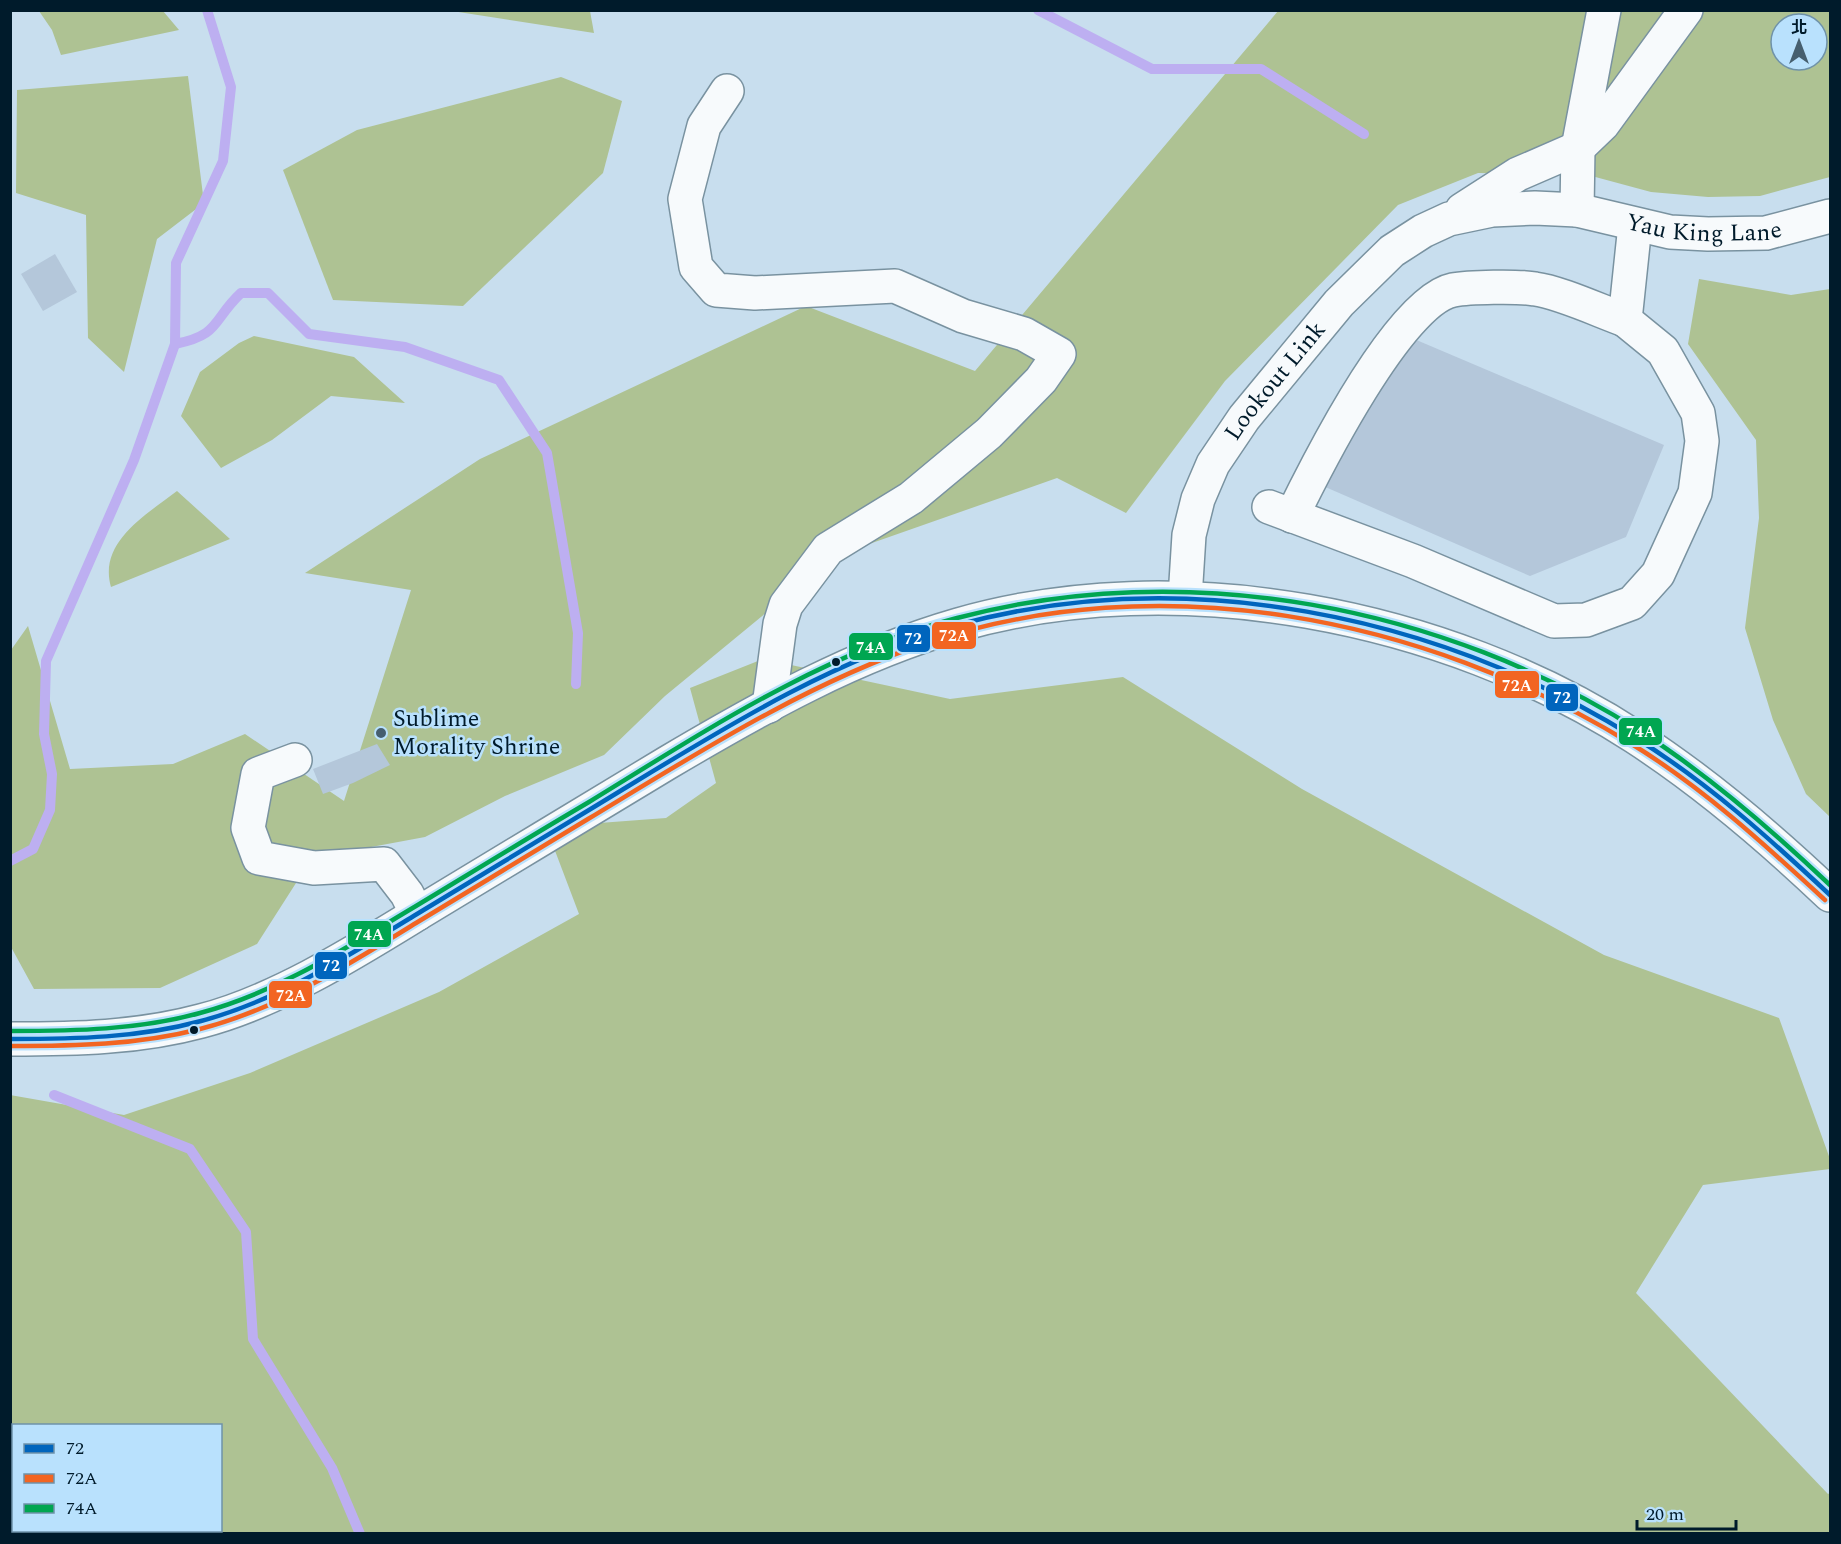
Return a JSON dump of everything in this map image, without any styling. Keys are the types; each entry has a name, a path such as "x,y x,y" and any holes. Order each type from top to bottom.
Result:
{"main road":[{"path":"1577,210 1578,148 1604,10"},
{"name":"Lookout Link","path":"1185,598 1189,535 1198,499 1213,464 1244,418 1338,303 1392,251 1449,219 1518,174 1578,148 1604,124 1686,10"},
{"path":"727,92 704,126 684,199 696,267 716,290 755,293 895,286 963,316 1024,334 1059,354 1041,380 989,433 937,477 911,498 828,549 786,605 780,624 769,706"},
{"name":"Lookout Link","path":"1449,219 1492,210 1535,207 1577,210"},
{"name":"Yau King Lane","path":"1577,210 1670,232 1766,233 1830,216"},
{"path":"1625,320 1635,225"},
{"path":"1535,289 1625,320 1663,351 1698,414 1702,441 1695,493 1658,574 1632,603 1586,620 1554,621 1413,561 1281,512 1321,457 1392,342 1423,308 1451,290 1535,289"},
{"path":"10,1039 92,1039 154,1031 204,1020 255,1001 350,956 669,762 822,676 869,656 961,624 1029,609 1107,599 1185,598 1289,609 1399,631 1466,654 1537,684 1632,734 1704,783 1750,821 1830,895"},
{"path":"295,759 258,774 248,828 259,858 314,868 384,864 407,894 417,914"}],"green space":[{"path":"39,11 163,11 179,30 61,55 52,30"},
{"path":"452,11 590,11 594,33"},
{"path":"1278,11 1830,11 1830,177 1760,196 1708,197 1651,192 1588,175 1478,173 1398,205 1225,381 1126,513 1057,478 835,556 665,696 604,755 505,796 425,837 312,858 257,944 160,988 34,989 11,947 11,650 28,626 70,769 173,764 245,734 344,801 411,590 305,573 480,459 806,306 975,371"},
{"path":"188,76 204,203 157,239 124,372 88,338 86,215 16,193 17,90"},
{"path":"561,77 622,101 603,173 463,306 333,300 283,170 357,130"},
{"path":"1699,279 1791,295 1830,289 1830,817 1806,794 1773,720 1745,628 1759,518 1756,440 1688,344"},
{"path":"254,336 354,357 405,403 331,396 272,440 221,468 181,416 200,372 239,343"},
{"path":"177,491 230,539 111,587 109,571 111,556 118,543 139,520"},
{"path":"763,659 950,699 1123,677 1302,789 1604,955 1779,1018 1830,1159 1830,1169 1703,1185 1636,1293 1828,1494 1830,1493 1830,1533 11,1533 10,1095 124,1115 250,1073 439,992 579,914 546,827 666,818 716,783 690,688"}],"building":[{"path":"55,254 77,292 43,311 21,274"},
{"path":"1407,336 1664,445 1626,537 1530,576 1323,486"},
{"path":"377,744 390,765 353,783 323,794 313,769"}],"waterway":[{"path":"10,861 33,849 50,810 52,774 44,734 46,661 134,460 175,344 176,263 223,161 231,87 207,10"},
{"path":"1038,10 1152,69 1261,69 1364,134"},
{"path":"175,344 201,336 208,331 241,293 268,293 309,334 405,347 499,380 547,453 578,633 576,684"},
{"path":"54,1095 190,1149 246,1232 253,1339 332,1468 360,1534"}],"transit line":[{"name":"74A","path":"10,1031 82,1030 130,1026 177,1019 229,1004 312,967 721,722 813,672 860,651 957,618 1044,600 1133,592 1222,594 1311,605 1399,624 1484,652 1566,689 1643,733 1740,805 1830,885"},
{"name":"72","path":"10,1039 82,1038 130,1034 178,1027 230,1012 312,975 722,730 813,681 860,659 908,640 957,625 1044,607 1131,599 1219,601 1307,612 1393,631 1476,659 1557,694 1661,754 1736,811 1830,895"},
{"name":"72A","path":"10,1046 82,1045 153,1038 200,1029 257,1010 338,970 752,722 837,679 926,643 1015,620 1105,608 1197,607 1288,616 1378,635 1465,663 1550,699 1656,760 1707,797 1825,900"}],"place":[{"name":"Sublime Morality Shrine","path":"381,733"}]}
